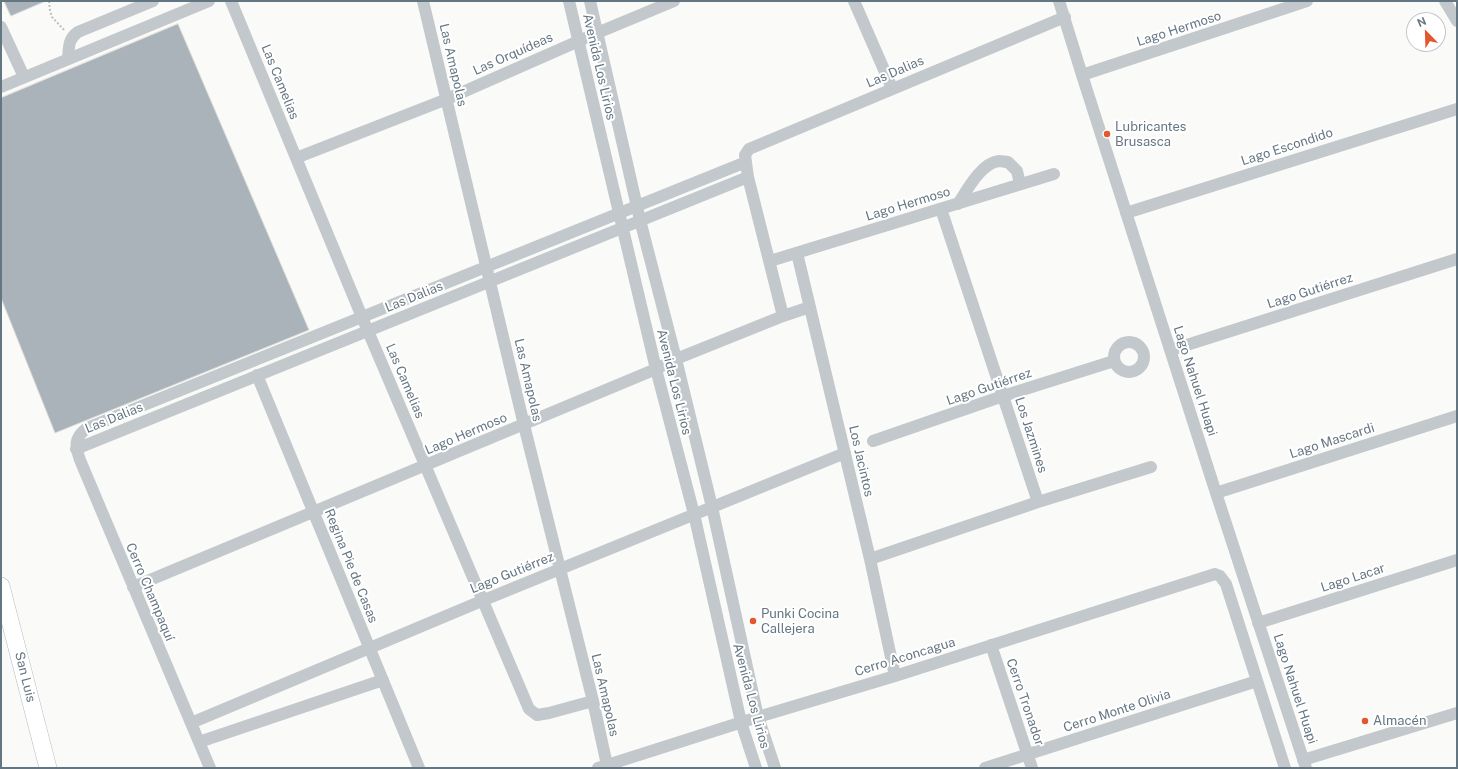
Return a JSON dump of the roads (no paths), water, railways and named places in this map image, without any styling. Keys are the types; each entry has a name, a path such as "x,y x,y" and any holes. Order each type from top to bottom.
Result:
{"main road":[{"name":"San Luis","path":"2,593 48,768"}],"street":[{"path":"68,59 69,45 73,36 78,32 153,1"},
{"path":"1,87 209,1"},
{"name":"Las Camelias","path":"231,1 362,317 484,600 529,709 537,714 549,713 593,701"},
{"name":"Las Amapolas","path":"423,1 491,281 524,425 593,701 602,767"},
{"name":"Avenida Los Lirios","path":"569,1 656,369 694,514 741,722 756,768"},
{"name":"Avenida Los Lirios","path":"590,1 640,220 712,507 758,717 775,768"},
{"name":"Las Orquídeas","path":"296,158 447,99 578,41 674,1"},
{"path":"854,1 892,88"},
{"name":"Lago Nahuel Huapi","path":"1060,1 1126,213 1305,764"},
{"name":"Lago Hermoso","path":"1082,75 1307,1"},
{"path":"1445,1 1457,21"},
{"name":"Las Dalias","path":"748,177 76,449 76,442 80,433 87,428 746,162 745,155 749,149 1065,16"},
{"path":"1,27 24,77"},
{"name":"Lago Escondido","path":"1126,213 1457,109"},
{"path":"958,204 975,178 986,166 998,161 1008,162 1017,171 1020,184"},
{"path":"746,162 748,177 783,316"},
{"name":"Lago Hermoso","path":"770,261 1054,174"},
{"name":"Los Jazmines","path":"941,209 1038,502"},
{"name":"Los Jacintos","path":"797,253 845,452 895,676"},
{"name":"Lago Gutiérrez","path":"1171,350 1457,259"},
{"name":"Lago Hermoso","path":"133,587 524,425 656,369 676,359 783,316 810,307"},
{"name":"Lago Gutiérrez","path":"873,441 1003,396 1114,361"},
{"name":"Regina Pie de Casas","path":"257,375 419,768"},
{"name":"Lago Mascardi","path":"1216,493 1457,416"},
{"name":"Cerro Champaquí","path":"76,449 210,768"},
{"name":"Lago Gutiérrez","path":"191,723 484,600 845,452"},
{"path":"870,560 1038,502 1151,466"},
{"name":"Lago Lacar","path":"1258,623 1457,560"},
{"name":"Cerro Aconcagua","path":"602,767 1215,574 1220,576 1226,584 1257,682"},
{"name":"Cerro Tronador","path":"991,645 1032,768"},
{"path":"199,742 383,680"},
{"path":"1257,682 1285,768"},
{"name":"Cerro Monte Olivia","path":"985,768 1257,682"},
{"path":"1305,764 1457,713"}],"place":[{"name":"Lubricantes Brusasca","path":"1107,134"},
{"name":"Punki Cocina Callejera","path":"753,621"},
{"name":"Almacén","path":"1365,721"}]}
